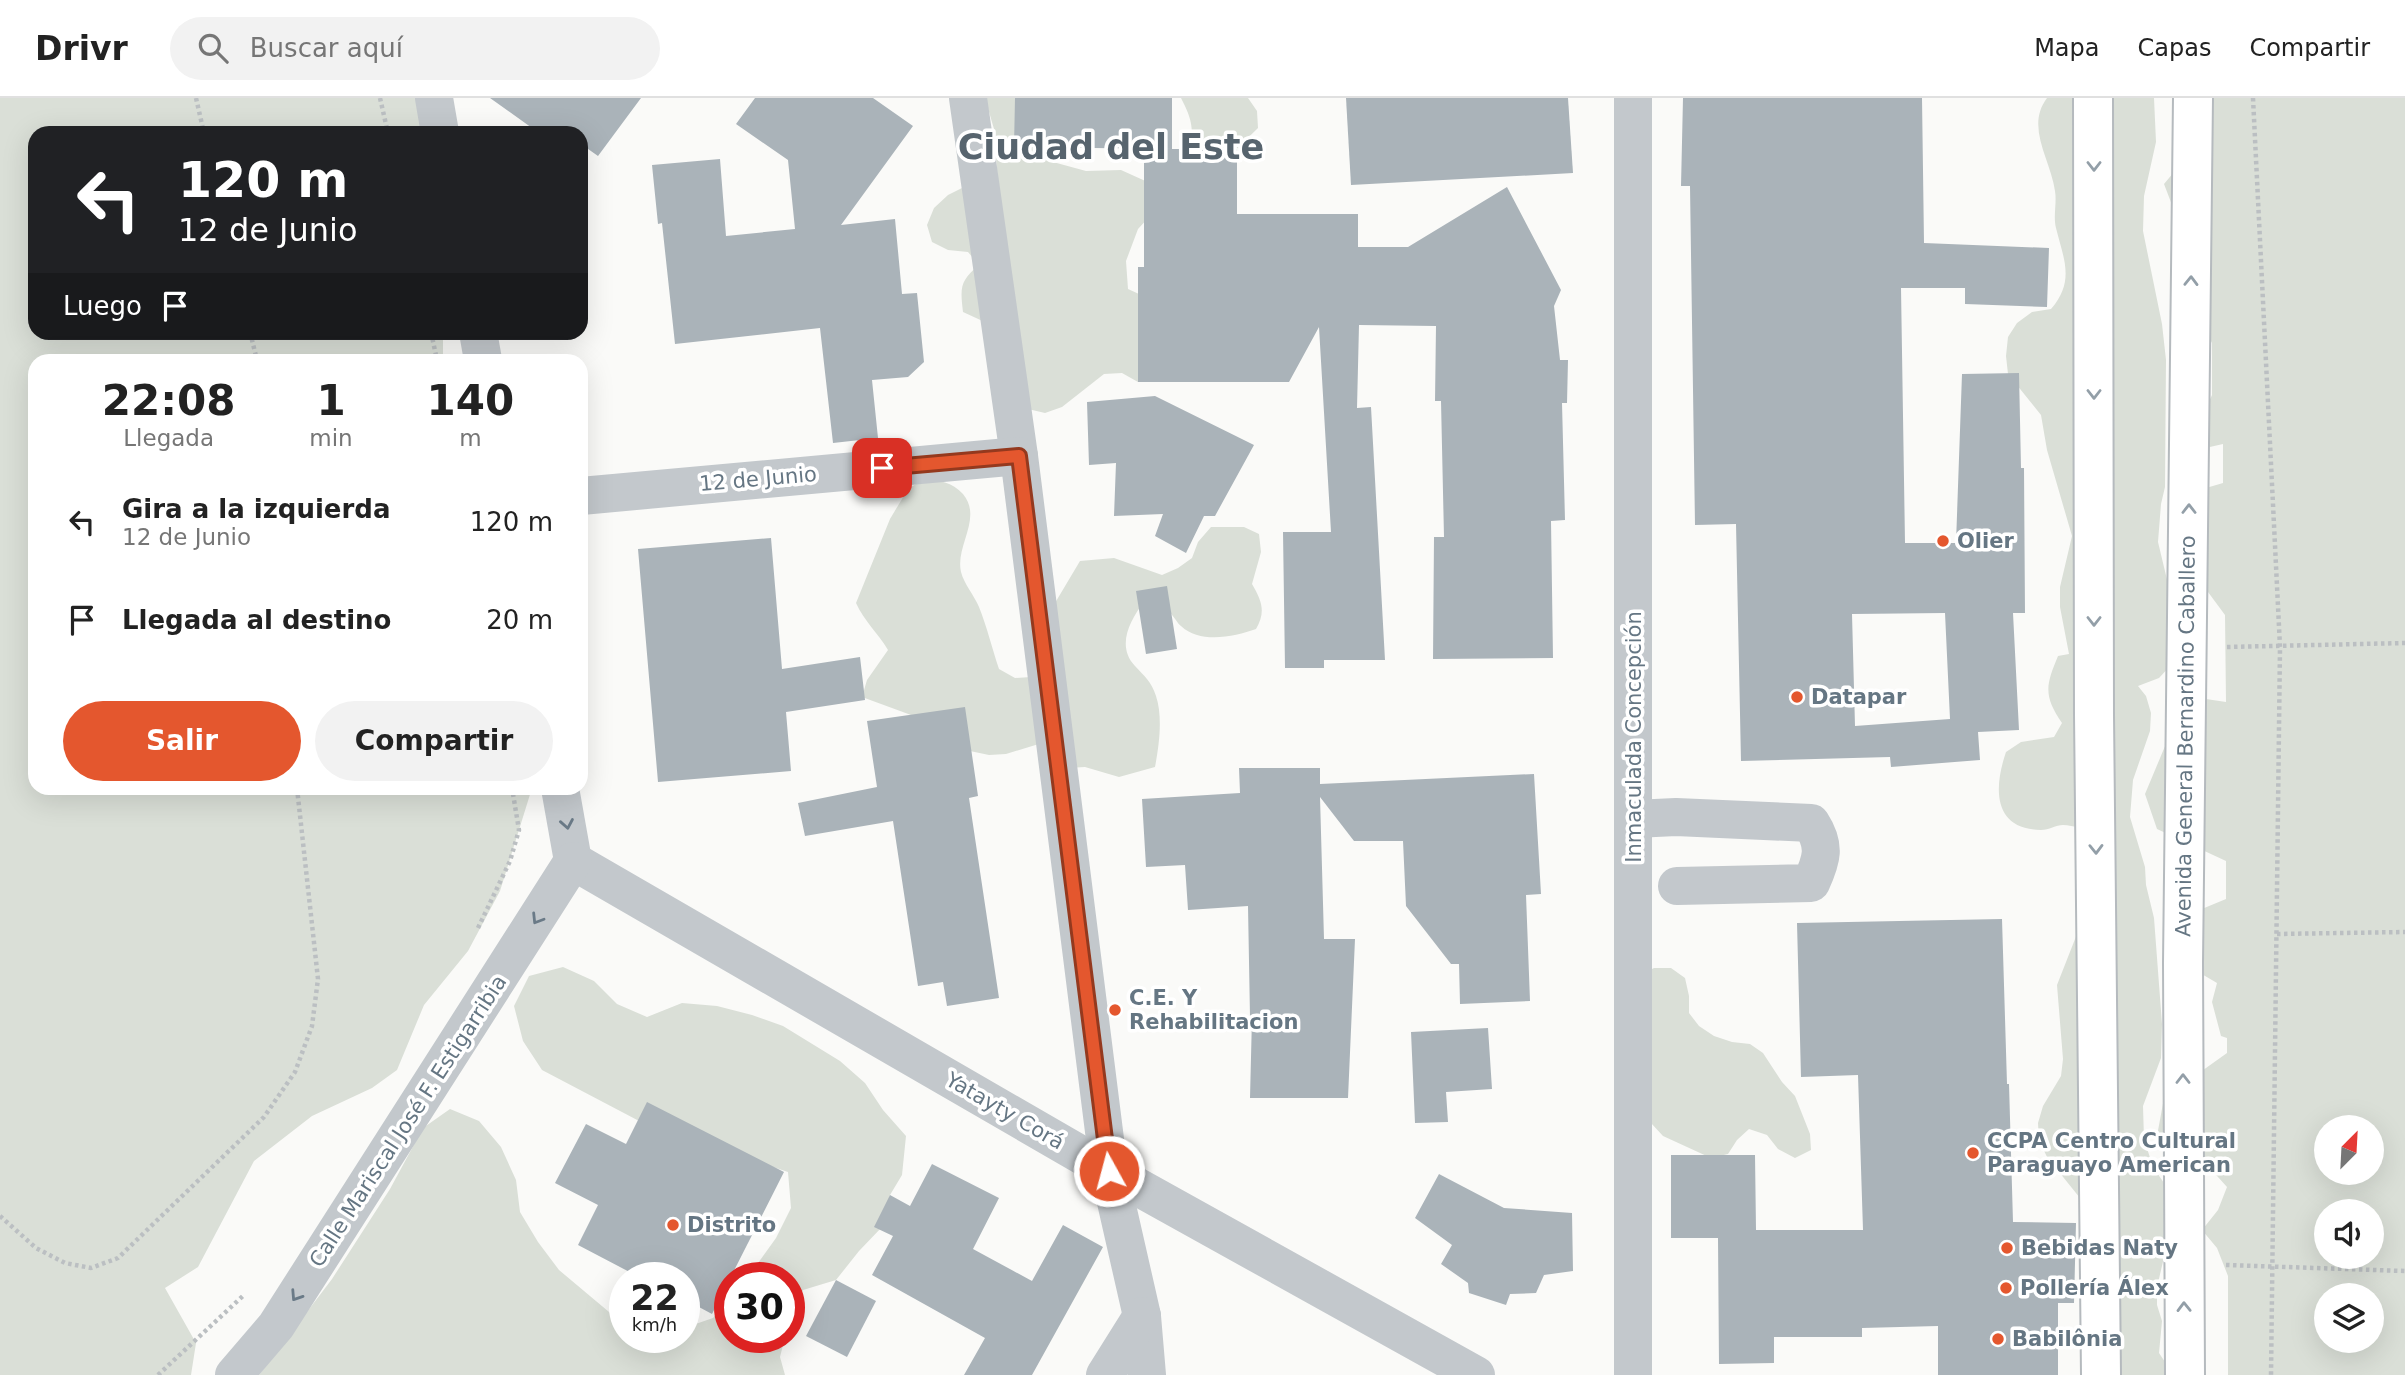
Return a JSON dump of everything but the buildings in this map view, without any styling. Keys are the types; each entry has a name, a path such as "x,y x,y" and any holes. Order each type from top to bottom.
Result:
{"main road":[{"path":"2093,98 2094,715 2101,1375"},
{"name":"Avenida General Bernardino Caballero","path":"2185,1375 2183,963 2193,98"}],"street":[{"path":"434,98 439,126"},
{"path":"968,98 1019,456 1109,1171 1142,1316 1147,1375"},
{"name":"Inmaculada Concepción","path":"1633,98 1633,1375"},
{"name":"12 de Junio","path":"588,495 1019,456"},
{"path":"561,795 573,861"},
{"path":"1634,819 1676,817 1811,823 1819,835 1822,860 1811,883 1677,886"},
{"name":"Yatayty Corá","path":"573,861 1109,1171 1476,1375"},
{"name":"Calle Mariscal José F. Estigarribia","path":"234,1375 276,1326 573,861"},
{"path":"1105,1375 1142,1316"}],"path":[{"path":"196,98 202,126"},
{"path":"380,98 386,126"},
{"path":"2253,98 2280,647 2271,1375"},
{"path":"2188,648 2405,643"},
{"path":"0,1216 36,1248 65,1263 91,1268 118,1258 264,1116 295,1072 312,1026 318,979 298,795"},
{"path":"473,940 510,861 519,830 513,795"},
{"path":"2277,934 2405,932"},
{"path":"2183,1264 2405,1272"},
{"path":"158,1375 253,1286"}],"shaded area":[{"path":"0,98 429,98 434,126 28,126 28,340 443,340 443,354 28,354 28,795 530,795 500,891 468,951 424,1005 397,1070 372,1088 312,1116 254,1161 198,1267 165,1288 196,1343 191,1375 0,1375"},
{"path":"985,98 1027,98 1037,152 1053,162 1086,171 1121,170 1152,184 1150,216 1138,229 1126,261 1128,289 1161,304 1138,382 1122,373 1104,374 1062,407 1045,413 1028,409 1013,335 963,312 963,285 979,265 968,252 948,250 932,242 927,225 934,208 948,195 964,187 998,183 994,129"},
{"path":"1181,98 1248,98 1257,111 1258,128 1224,161 1189,155 1191,126"},
{"path":"2047,98 2154,98 2156,142 2144,196 2143,231 2162,324 2166,360 2165,487 2158,542 2175,613 2172,664 2159,678 2138,686 2146,696 2151,713 2150,731 2133,780 2130,817 2145,867 2146,885 2154,918 2162,1024 2161,1058 2143,1106 2144,1139 2153,1167 2164,1183 2169,1198 2170,1232 2157,1287 2157,1305 2162,1321 2159,1353 2169,1368 2169,1375 2080,1375 2081,1358 2096,1325 2084,1203 2047,1157 2039,1140 2038,1123 2043,1106 2061,1076 2063,1059 2057,985 2077,934 2080,827 2063,825 2041,830 2025,828 2005,814 1999,792 2006,752 2021,742 2054,737 2062,723 2052,705 2048,690 2058,656 2069,654 2060,607 2060,587 2072,536 2047,450 2041,415 2008,374 2006,356 2008,337 2017,323 2032,312 2051,309 2063,289 2065,280 2066,270 2055,223 2053,179 2039,132 2038,120"},
{"path":"2176,98 2405,98 2405,1375 2228,1375 2228,1276 2217,1248 2202,1230 2218,1210 2227,1187 2209,1167 2157,1136 2164,1098 2227,1053 2227,1038 2221,1036 2212,1002 2217,983 2183,963 2168,923 2226,899 2226,861 2157,829 2145,794 2186,696 2226,702 2225,615 2174,546 2189,493 2223,483 2223,444 2201,449 2202,417 2212,395 2212,343 2178,279 2177,218 2164,184 2174,172"},
{"path":"924,479 950,484 963,494 968,503 970,522 960,562 961,572 985,622 999,669 1015,678 1031,677 1052,608 1080,561 1114,558 1162,575 1192,558 1198,542 1211,527 1244,527 1259,534 1261,552 1252,584 1261,606 1261,617 1256,629 1228,636 1198,635 1181,626 1167,611 1144,602 1130,625 1126,650 1129,658 1152,687 1158,704 1160,732 1155,767 1119,777 1085,767 1068,768 1042,743 1006,754 989,755 970,751 911,715 862,697 867,680 888,650 856,603 890,519 908,489"},
{"path":"563,967 594,981 617,1004 647,1017 682,1003 717,1006 752,1015 783,1026 840,1061 865,1083 883,1110 906,1136 902,1175 890,1195 882,1227 836,1280 805,1289 805,1262 759,1262 776,1238 791,1208 788,1172 641,1122 542,1070 523,1041 514,1006 529,976"},
{"path":"1654,968 1671,968 1685,978 1689,1013 1699,1026 1714,1036 1750,1044 1763,1053 1795,1096 1810,1134 1811,1150 1795,1158 1778,1149 1767,1135 1749,1129 1737,1140 1728,1154 1711,1158 1663,1136 1651,1123 1638,976"},
{"path":"450,1109 479,1121 501,1147 516,1180 520,1212 538,1242 559,1270 609,1312 609,1353 700,1353 700,1322 714,1317 714,1353 781,1353 785,1375 259,1375 332,1279 390,1189 423,1128"}],"place":[{"name":"Olier","path":"1943,541"},
{"name":"Datapar","path":"1797,697"},
{"name":"C.E. Y Rehabilitacion","path":"1115,1010"},
{"name":"CCPA Centro Cultural Paraguayo American","path":"1973,1153"},
{"name":"Distrito","path":"673,1225"},
{"name":"Bebidas Naty","path":"2007,1248"},
{"name":"Pollería Álex","path":"2006,1288"},
{"name":"Babilônia","path":"1998,1339"}],"district":[{"name":"Ciudad del Este","path":"1111,147"}],"route":[{"path":"882,468 1019,456 1109,1171"}]}
